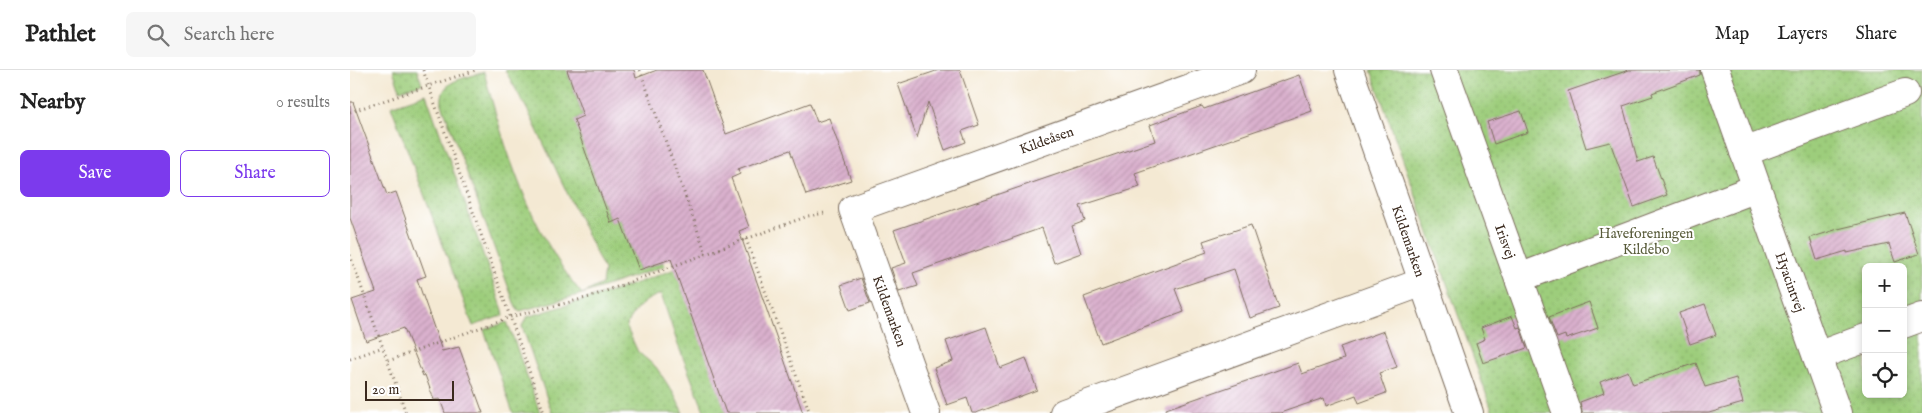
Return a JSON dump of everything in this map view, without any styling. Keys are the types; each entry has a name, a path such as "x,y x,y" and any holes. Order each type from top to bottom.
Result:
{"street":[{"name":"Kildeåsen","path":"853,209 1240,70"},
{"name":"Kildemarken","path":"1349,70 1469,413"},
{"name":"Irisvej","path":"1444,70 1567,413"},
{"name":"Hyacintvej","path":"1715,70 1837,413"},
{"path":"1744,152 1905,93"},
{"path":"1519,278 1757,188"},
{"name":"Kildemarken","path":"853,209 926,413"},
{"path":"1064,413 1423,282"},
{"path":"1907,323 1922,317"},
{"path":"1817,356 1862,339"}],"path":[{"path":"423,70 544,413"},
{"path":"350,112 476,70"},
{"path":"640,70 706,254"},
{"path":"388,360 510,317 590,297 808,216 853,209"},
{"path":"746,239 810,413"},
{"path":"350,255 406,413"},
{"path":"350,359 383,346"}],"green space":[{"path":"393,70 417,70 422,84 400,90"},
{"path":"505,70 567,70 583,116 575,120 610,222 620,219 639,270 663,262 665,266 582,294 602,284 604,270 528,111"},
{"name":"Haveforeningen Kildebo","path":"1371,70 1922,70 1922,413 1493,413"},
{"path":"484,72 501,131 521,189 548,244 582,294 520,311 516,308 442,104 442,96 445,89 455,81"},
{"path":"426,94 503,310 504,315 473,326 391,106"},
{"path":"703,259 726,413 705,413 678,345 661,294 649,299 640,306 626,326 638,352 656,367 674,394 683,413 552,413 522,326 527,317 617,290"},
{"path":"507,322 540,413 513,413 484,330"}],"building":[{"path":"567,70 634,70 636,78 657,70 703,70 726,134 810,103 817,122 829,118 851,180 806,195 790,150 738,169 740,174 731,178 749,227 739,231 803,413 726,413 671,259 639,270 620,219 611,223 574,120 583,116"},
{"path":"939,70 960,70 979,125 962,131 966,142 945,150 928,102 917,138 898,84"},
{"path":"1629,70 1700,70 1700,75 1652,93 1653,96 1623,106 1638,162 1653,157 1667,195 1634,207 1610,142 1586,148 1568,91"},
{"path":"1299,75 1312,111 1135,173 1140,187 1080,206 1085,221 1072,226 1081,253 1054,263 1042,228 913,273 918,286 899,292 891,268 906,263 894,230 1155,141 1150,125 1202,106 1204,109"},
{"path":"350,102 353,102 387,195 396,192 426,276 417,279 442,351 459,347 483,413 445,413 440,399 434,400 404,328 366,341 352,300 376,292 350,218"},
{"path":"1521,111 1528,132 1494,144 1487,122"},
{"path":"1905,213 1919,254 1895,262 1889,244 1847,253 1847,251 1817,260 1810,238 1838,229"},
{"path":"1251,225 1279,308 1250,318 1234,269 1175,289 1184,312 1101,343 1084,297 1207,252 1203,241"},
{"path":"861,278 870,303 850,310 841,285"},
{"path":"1589,302 1598,328 1566,339 1565,335 1557,338 1549,317"},
{"path":"1705,304 1716,335 1690,344 1679,313"},
{"path":"1512,316 1517,328 1520,327 1527,348 1483,363 1476,343 1485,339 1481,328"},
{"path":"986,327 1000,368 1026,358 1037,390 976,413 972,413 967,398 947,405 934,368 953,361 946,341"},
{"path":"1384,331 1397,367 1379,373 1386,393 1359,403 1356,395 1326,406 1324,398 1280,413 1167,413 1166,409 1298,363 1302,374 1344,359 1340,347"},
{"path":"1696,363 1705,387 1736,378 1743,403 1709,413 1582,413 1580,402 1604,393 1600,382 1628,371 1633,384"}]}
